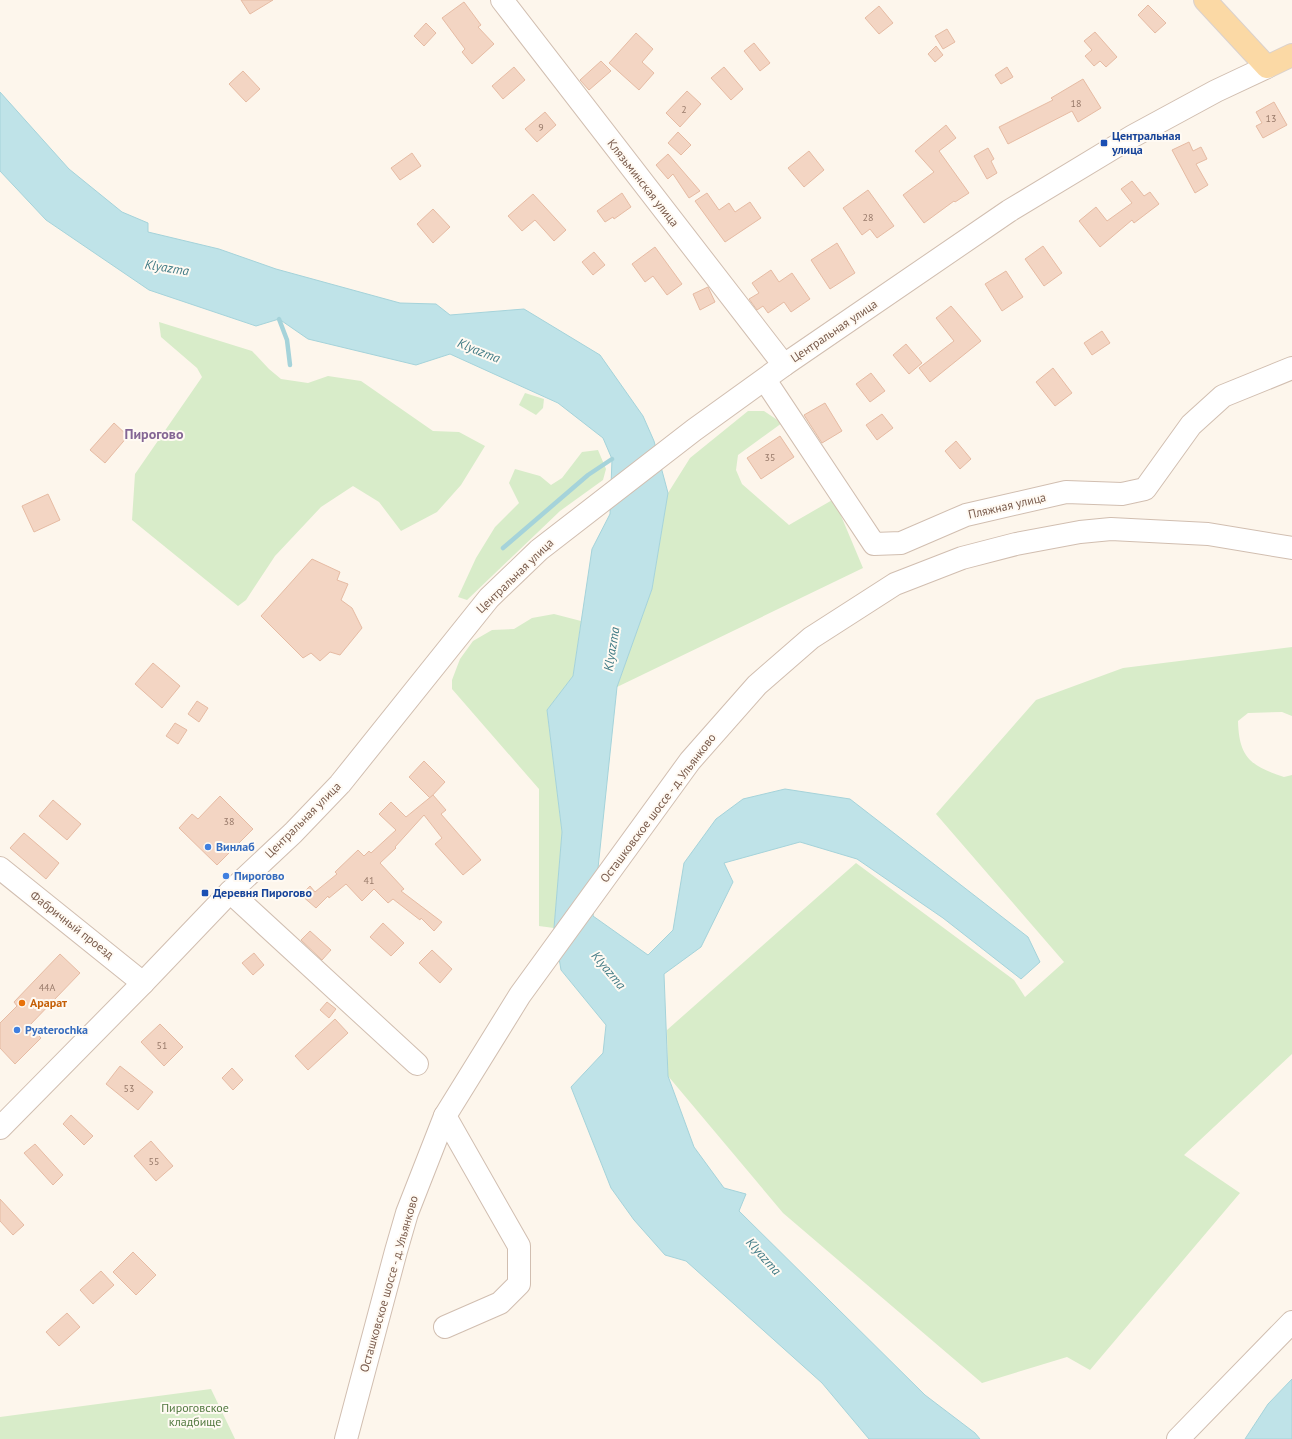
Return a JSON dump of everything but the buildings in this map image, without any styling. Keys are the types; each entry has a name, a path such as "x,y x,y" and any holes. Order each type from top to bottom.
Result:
{"main road":[{"path":"1205,0 1267,67 1292,55"}],"street":[{"name":"Клязьминская улица","path":"502,0 784,366"},
{"name":"Центральная улица","path":"0,1128 143,983 230,892 293,833 340,784 489,598 539,550 694,430 1009,211 1133,136 1216,91 1267,67"},
{"name":"Пляжная улица","path":"765,380 874,544 901,543 966,515 1066,492 1122,494 1145,489 1191,425 1223,396 1292,368"},
{"name":"Осташковское шоссе - д. Ульянково","path":"346,1439 399,1239 407,1213 445,1116 520,995 690,761 757,685 811,638 895,584 962,558 1016,544 1080,532 1111,529 1208,534 1292,548"},
{"name":"Фабричный проезд","path":"0,868 143,983"},
{"path":"230,892 417,1064"},
{"path":"445,1116 519,1246 519,1284 500,1303 445,1327"},
{"path":"1178,1439 1292,1322"}],"green space":[{"path":"159,322 252,351 281,379 308,383 328,376 361,381 433,431 459,432 485,446 461,485 437,512 401,531 379,502 353,486 321,507 275,556 246,600 238,606 132,520 135,474 202,377 197,368 161,337"},
{"path":"525,393 544,399 543,408 536,415 519,405"},
{"path":"748,411 764,411 782,423 738,455 736,470 742,484 789,525 834,499 863,568 617,687 652,589 668,493 690,458"},
{"path":"598,450 606,469 603,480 560,511 467,600 458,597 476,558 495,527 519,503 509,483 515,469 540,476 551,485 562,478 582,452"},
{"path":"554,614 581,621 573,676 547,710 562,832 554,928 539,926 539,789 452,689 452,680 460,659 473,641 492,630 514,629 532,618"},
{"path":"1292,647 1292,716 1282,712 1248,713 1238,721 1241,744 1249,759 1263,769 1273,773 1284,777 1292,775 1292,1054 1184,1155 1240,1193 1090,1370 1067,1357 982,1383 783,1213 668,1076 667,1030 856,863 1014,980 1025,997 1064,962 936,814 1036,700 1123,668"},
{"name":"Пироговское кладбище","path":"211,1389 235,1439 0,1439 0,1417"}],"water":[{"name":"Klyazma","path":"0,92 69,169 122,212 148,223 148,232 219,249 276,269 400,303 436,304 450,315 524,309 600,355 643,416 654,441 668,493 652,589 617,687 593,916 648,955 673,930 684,863 716,819 743,799 785,789 850,799 1028,937 1040,962 1021,979 943,918 857,859 800,842 724,863 733,882 701,947 664,974 668,1076 694,1147 724,1188 746,1194 739,1211 925,1395 975,1433 980,1439 869,1439 822,1383 686,1261 665,1255 634,1220 611,1188 571,1087 603,1053 606,1025 561,970 554,928 562,832 547,710 573,676 592,549 610,514 612,459 603,438 558,403 450,354 416,365 308,339 279,319 256,326 149,290 46,220 0,171"},
{"path":"1292,1379 1292,1439 1245,1439 1268,1404"}],"waterway":[{"path":"279,319 287,340 290,365"},
{"path":"503,548 588,475 612,459"}],"place":[{"name":"Центральная улица","path":"1104,143"},
{"name":"Винлаб","path":"208,847"},
{"name":"Пирогово","path":"226,876"},
{"name":"Деревня Пирогово","path":"205,893"},
{"name":"Арарат","path":"22,1003"},
{"name":"Pyaterochka","path":"17,1030"}],"district":[{"name":"Пирогово","path":"154,434"}]}
